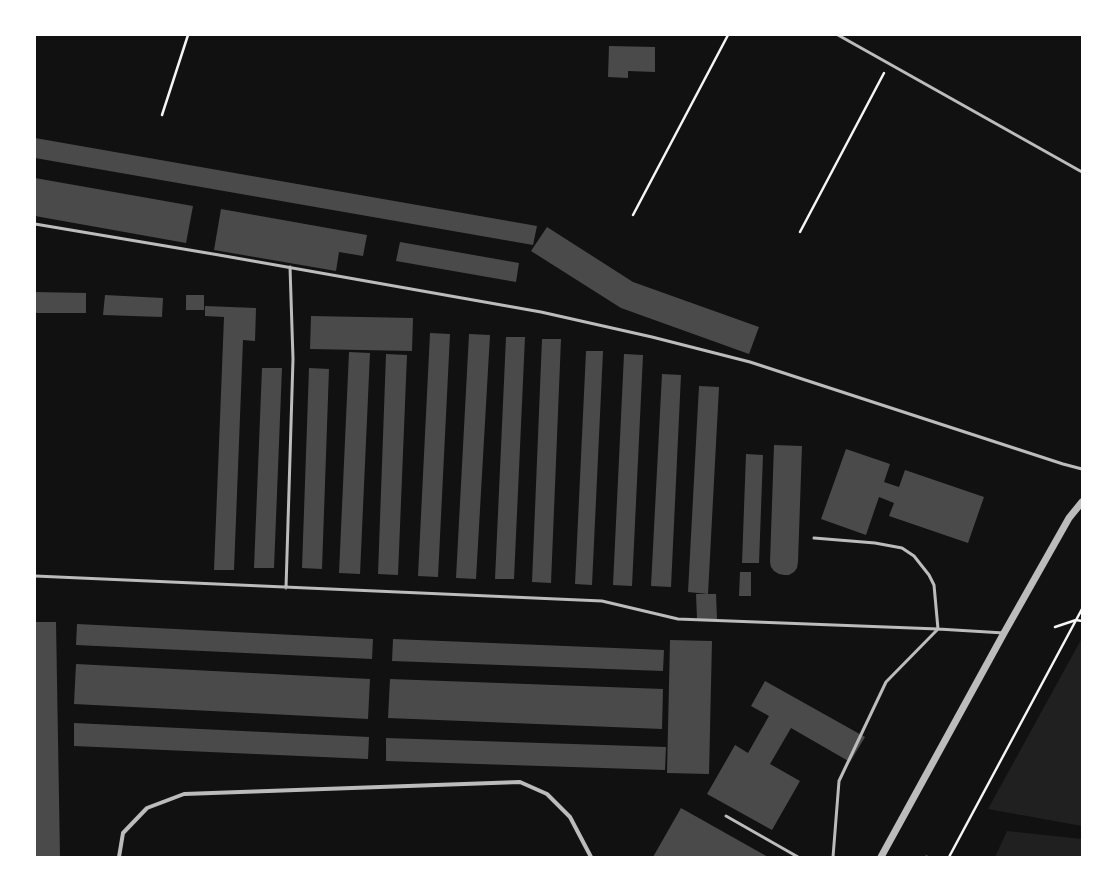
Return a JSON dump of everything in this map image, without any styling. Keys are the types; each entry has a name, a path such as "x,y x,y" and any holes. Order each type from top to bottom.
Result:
{"street":[{"path":"881,857 1069,518 1082,502"},
{"path":"119,857 123,833 147,808 184,794 520,782 547,794 570,817 591,857"}],"lane":[{"path":"838,35 1082,172"},
{"path":"35,224 290,267 541,312 652,337 750,362 1082,469"},
{"path":"286,588 294,359 290,267"},
{"path":"814,538 875,543 902,548 914,556 929,575 934,585 938,629 886,682 839,781 833,857"},
{"path":"35,576 602,601 678,619 1004,633"},
{"path":"726,816 798,857"}],"path":[{"path":"162,115 188,35"},
{"path":"632,215 728,35"},
{"path":"800,232 888,64"},
{"path":"948,857 1082,609"},
{"path":"1055,627 1076,620 1082,621"}],"shaded area":[{"path":"1082,638 1082,826 988,809"},
{"path":"1007,831 1082,839 1082,857 995,857"}],"building":[{"path":"609,46 655,47 655,72 628,71 628,78 608,77"},
{"path":"35,138 537,226 533,245 35,158"},
{"path":"35,178 193,206 186,243 35,216"},
{"path":"221,209 367,235 363,256 339,252 336,271 214,250"},
{"path":"547,227 633,282 759,327 749,354 621,308 531,251"},
{"path":"400,242 519,263 516,282 396,261"},
{"path":"35,292 86,293 86,313 35,313"},
{"path":"105,295 163,298 162,317 103,315"},
{"path":"186,295 204,295 204,310 186,310"},
{"path":"205,306 256,308 255,341 243,340 234,570 214,570 224,317 205,316"},
{"path":"311,316 413,318 412,351 310,349"},
{"path":"430,333 450,334 438,577 418,576"},
{"path":"469,334 490,335 476,579 456,578"},
{"path":"506,337 525,337 514,579 495,579"},
{"path":"542,339 561,339 551,583 532,582"},
{"path":"586,351 603,351 592,585 575,584"},
{"path":"349,352 370,353 360,574 339,573"},
{"path":"386,354 407,355 398,575 378,574"},
{"path":"624,354 643,355 632,586 613,585"},
{"path":"262,368 282,368 274,568 254,568"},
{"path":"309,368 329,369 322,569 302,568"},
{"path":"662,374 681,375 671,587 651,586"},
{"path":"699,386 719,387 708,594 688,592"},
{"path":"774,445 802,446 798,562 797,568 789,575 779,574 774,571 770,562"},
{"path":"846,449 890,464 884,482 899,487 905,470 984,497 968,543 889,516 894,503 879,497 866,535 821,519"},
{"path":"746,454 763,455 759,563 742,563"},
{"path":"740,572 751,572 751,596 739,596"},
{"path":"696,594 716,594 717,619 697,619"},
{"path":"35,622 56,622 60,857 35,857"},
{"path":"77,624 373,639 372,659 76,645"},
{"path":"393,639 664,650 663,671 392,661"},
{"path":"670,640 712,641 709,774 667,773"},
{"path":"76,664 370,679 368,719 74,704"},
{"path":"390,679 663,689 662,729 388,718"},
{"path":"765,681 865,737 850,762 791,728 770,764 800,781 772,830 707,794 735,745 748,753 769,716 751,706"},
{"path":"74,723 369,737 368,759 74,746"},
{"path":"386,738 666,747 665,770 386,761"},
{"path":"681,808 768,857 653,857"}]}
